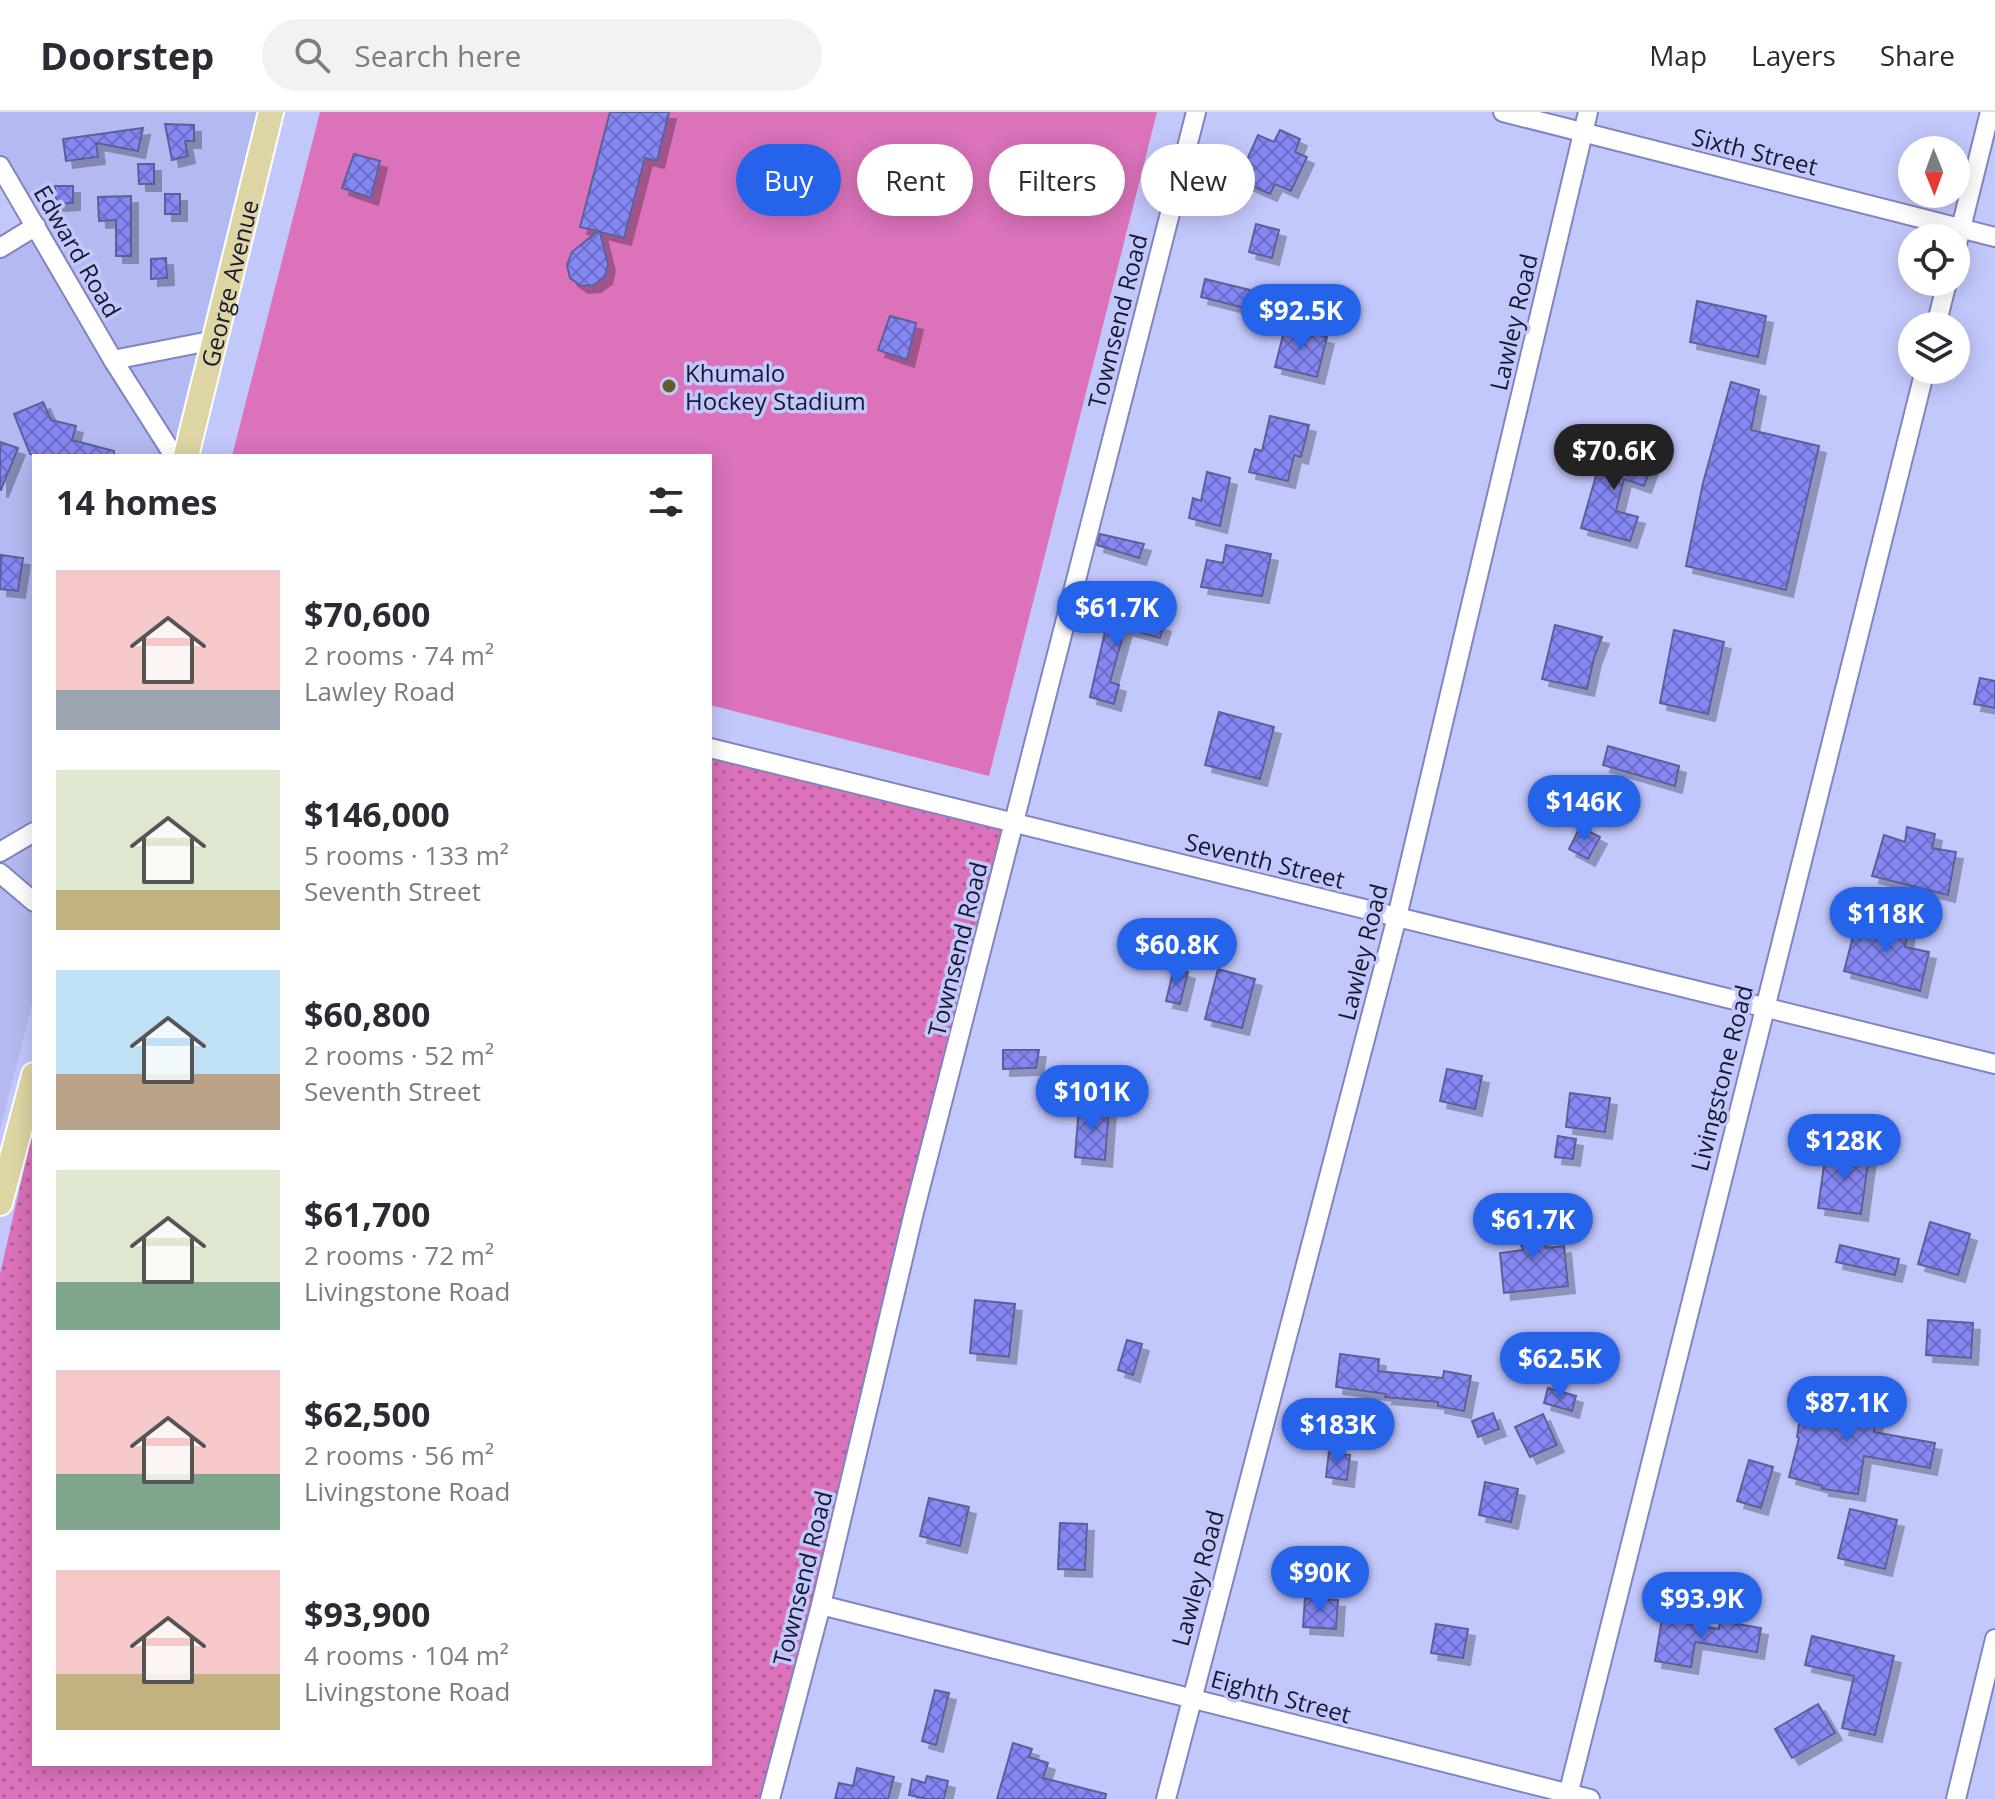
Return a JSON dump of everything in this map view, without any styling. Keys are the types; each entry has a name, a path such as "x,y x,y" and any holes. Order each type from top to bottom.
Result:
{"main road":[{"name":"George Avenue","path":"186,454 271,112"},
{"path":"0,1203 32,1083"}],"street":[{"name":"Townsend Road","path":"770,1799 821,1605 914,1212 1196,112"},
{"name":"Sixth Street","path":"1503,112 1945,224"},
{"name":"Lawley Road","path":"1166,1799 1190,1697 1397,917 1588,112"},
{"path":"1962,224 1990,112"},
{"name":"Edward Road","path":"0,166 113,360 173,454"},
{"path":"0,248 36,226"},
{"name":"Sixth Street","path":"1970,230 1995,237"},
{"path":"113,360 215,340"},
{"name":"Livingstone Road","path":"1568,1796 1921,384"},
{"name":"Seventh Street","path":"712,748 1995,1064"},
{"path":"0,852 32,833"},
{"path":"0,873 32,900"},
{"name":"Eighth Street","path":"821,1605 1568,1796 1590,1799"},
{"path":"1956,1799 1995,1639"}],"shaded area":[{"path":"0,112 257,112 172,454 32,454 32,1004 0,1130 0,250 39,227 0,161"},
{"name":"Khumalo Hockey Stadium","path":"320,112 1157,112 1149,144 1141,144 1141,175 989,776 712,706 712,454 233,454"},
{"path":"712,748 1014,824 766,1799 0,1799 0,1274 32,1135 32,1766 712,1766"}],"building":[{"path":"610,112 669,112 657,161 645,158 624,238 600,232 608,264 605,277 594,285 581,286 570,278 567,265 572,252 598,231 580,227"},
{"path":"165,124 194,125 194,141 185,141 188,156 172,160"},
{"path":"143,128 138,151 96,143 98,157 66,161 63,139"},
{"path":"1280,130 1300,139 1295,152 1307,157 1291,191 1275,184 1270,194 1255,187 1254,144 1258,135 1274,142"},
{"path":"354,154 380,161 371,198 342,188"},
{"path":"138,164 154,164 154,184 139,184"},
{"path":"55,186 73,186 73,203 56,204"},
{"path":"165,194 180,194 180,214 165,214"},
{"path":"131,196 131,256 116,256 116,220 99,221 98,197"},
{"path":"1256,224 1279,230 1272,258 1249,252"},
{"path":"166,258 167,278 151,279 151,259"},
{"path":"1205,279 1250,290 1245,308 1201,297"},
{"path":"1697,301 1766,316 1758,357 1690,342"},
{"path":"890,316 916,323 907,360 878,350"},
{"path":"1285,327 1327,337 1317,377 1275,367"},
{"path":"1731,382 1759,390 1751,430 1819,446 1786,590 1686,566 1703,483"},
{"path":"43,402 51,420 76,426 72,440 114,451 114,454 30,454 14,414"},
{"path":"1270,416 1309,425 1301,457 1294,455 1288,481 1249,472 1255,449 1262,451"},
{"path":"1606,441 1636,448 1632,461 1651,467 1644,486 1624,479 1616,511 1638,517 1630,541 1581,528"},
{"path":"0,442 18,448 1,490 0,490"},
{"path":"1207,472 1230,478 1220,526 1189,518 1193,498 1201,501"},
{"path":"1100,534 1144,544 1139,558 1097,545"},
{"path":"1226,545 1271,554 1262,596 1201,587 1207,560 1223,563"},
{"path":"1,555 23,558 18,591 0,589"},
{"path":"1103,606 1164,625 1160,638 1125,628 1110,682 1119,685 1114,704 1090,697 1107,623 1099,620"},
{"path":"1555,625 1602,637 1587,689 1542,679"},
{"path":"1674,630 1724,642 1708,714 1660,703"},
{"path":"1980,678 1995,681 1995,708 1974,704"},
{"path":"1219,712 1274,727 1260,779 1205,765"},
{"path":"1608,746 1679,766 1675,786 1603,765"},
{"path":"1580,827 1600,837 1588,859 1569,849"},
{"path":"1907,827 1935,834 1932,848 1956,852 1948,895 1872,876 1884,835 1905,842"},
{"path":"1858,917 1908,930 1905,947 1929,952 1920,991 1844,971"},
{"path":"1174,968 1188,972 1180,1004 1166,1001"},
{"path":"1218,969 1255,979 1242,1028 1205,1019"},
{"path":"1003,1050 1039,1050 1036,1068 1003,1069"},
{"path":"1447,1069 1482,1076 1475,1109 1440,1101"},
{"path":"1570,1093 1610,1098 1605,1132 1566,1127"},
{"path":"1079,1106 1109,1109 1105,1160 1075,1157"},
{"path":"1558,1136 1576,1139 1573,1159 1555,1157"},
{"path":"1826,1151 1869,1156 1861,1214 1818,1208"},
{"path":"1535,1213 1546,1248 1564,1246 1568,1286 1504,1293 1500,1253 1523,1250 1512,1221"},
{"path":"1930,1222 1970,1234 1958,1275 1918,1264"},
{"path":"1840,1245 1899,1259 1895,1275 1836,1262"},
{"path":"975,1300 1015,1304 1009,1357 970,1353"},
{"path":"1928,1320 1973,1323 1971,1358 1926,1355"},
{"path":"1127,1340 1142,1344 1133,1375 1118,1370"},
{"path":"1340,1354 1379,1359 1378,1371 1443,1378 1444,1371 1471,1376 1464,1411 1438,1406 1438,1402 1385,1397 1386,1394 1336,1387"},
{"path":"1548,1388 1576,1396 1572,1411 1544,1403"},
{"path":"1804,1393 1878,1406 1874,1432 1935,1443 1930,1468 1864,1456 1858,1494 1822,1489 1822,1486 1789,1477 1799,1438"},
{"path":"1493,1413 1499,1429 1478,1437 1472,1421"},
{"path":"1543,1414 1557,1445 1530,1457 1515,1427"},
{"path":"1329,1452 1350,1455 1347,1480 1326,1477"},
{"path":"1749,1460 1773,1467 1761,1508 1737,1501"},
{"path":"1485,1482 1518,1489 1511,1522 1479,1515"},
{"path":"929,1498 969,1507 960,1546 920,1536"},
{"path":"1850,1509 1897,1520 1885,1569 1838,1558"},
{"path":"1060,1523 1087,1524 1085,1570 1058,1569"},
{"path":"1305,1598 1338,1600 1336,1629 1303,1627"},
{"path":"1662,1619 1719,1629 1720,1621 1761,1628 1757,1652 1695,1642 1691,1667 1655,1661"},
{"path":"1436,1624 1468,1629 1463,1658 1431,1653"},
{"path":"1812,1636 1894,1656 1875,1735 1842,1728 1854,1676 1805,1665"},
{"path":"935,1690 949,1693 936,1745 922,1741"},
{"path":"1818,1704 1835,1733 1792,1758 1775,1729"},
{"path":"1013,1743 1032,1749 1029,1757 1048,1763 1043,1778 1106,1794 1105,1799 997,1799"},
{"path":"857,1768 894,1777 888,1799 835,1799 839,1783 853,1786"},
{"path":"927,1776 948,1781 944,1799 909,1795 912,1779 925,1783"}],"place":[{"name":"Khumalo Hockey Stadium","path":"669,386"}]}
